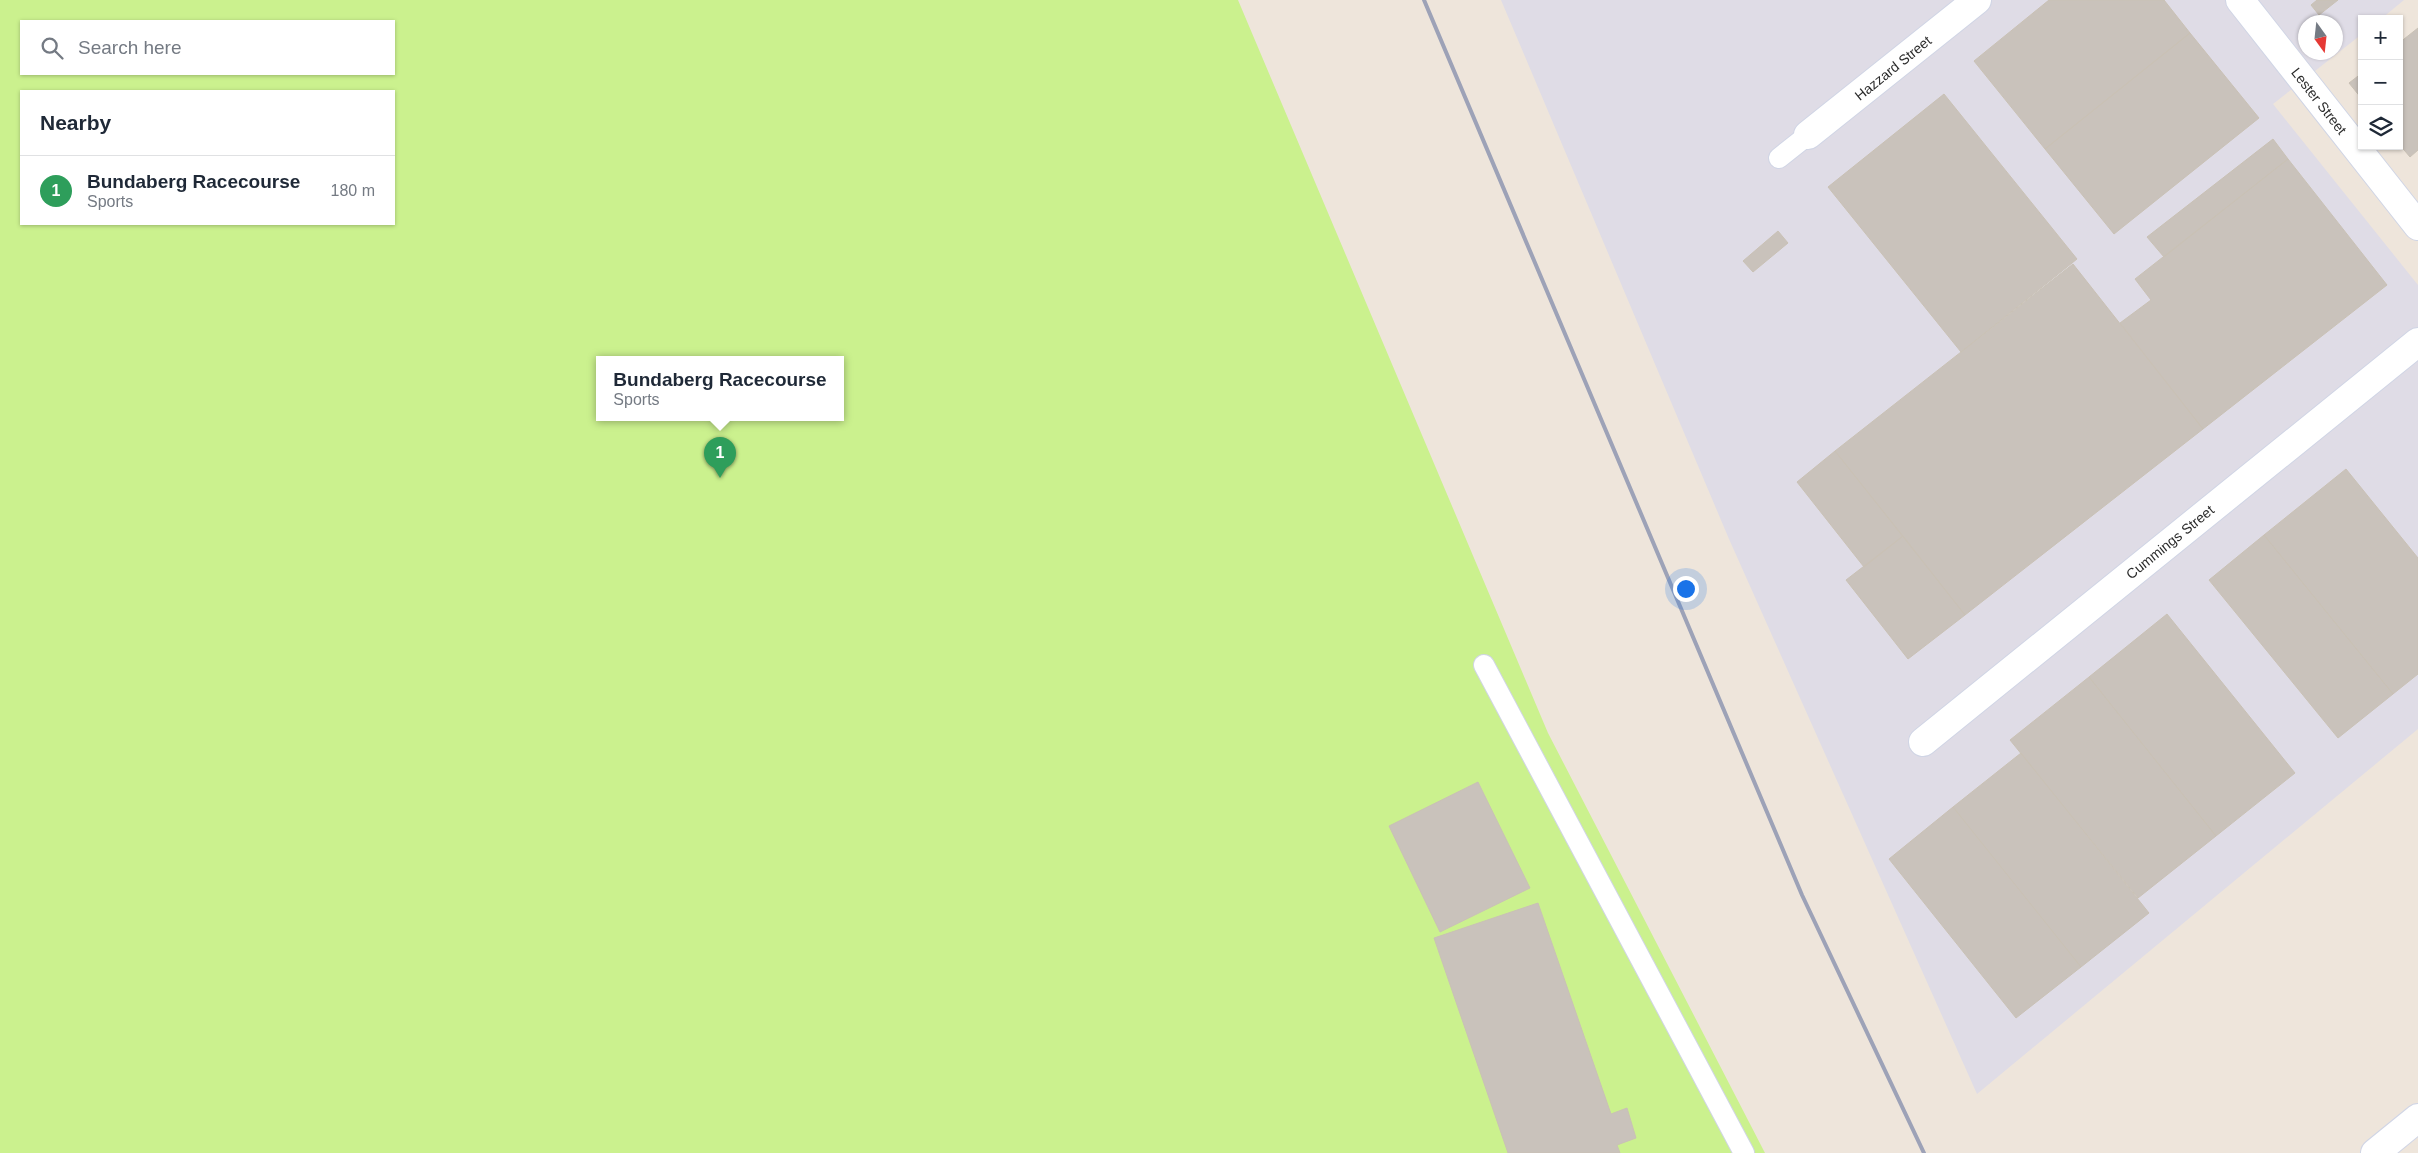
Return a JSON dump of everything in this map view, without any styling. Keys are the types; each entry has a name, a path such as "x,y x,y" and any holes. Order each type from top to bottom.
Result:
{"street":[{"name":"Hazzard Street","path":"1808,135 1977,0"},
{"name":"Lester Street","path":"2240,0 2418,226"},
{"name":"Cummings Street","path":"1923,742 2418,342"},
{"path":"2375,1153 2418,1118"}],"lane":[{"path":"1779,158 1808,135"},
{"path":"1484,665 1744,1153"}],"shaded area":[{"path":"1501,0 2404,0 2386,15 2358,15 2358,37 2343,49 2343,15 2298,15 2298,60 2329,60 2273,104 2418,285 2418,729 1977,1094 1729,539"}],"green space":[{"path":"0,0 1238,0 1548,733 1765,1153 0,1153"}],"building":[{"path":"2049,0 2164,0 2190,33 2045,149 1974,61"},
{"path":"2317,0 2338,0 2319,15 2311,5"},
{"path":"2418,28 2418,150 2410,157 2403,149 2403,40"},
{"path":"2190,33 2259,118 2114,234 2045,149"},
{"path":"2358,76 2358,94 2349,83"},
{"path":"1944,94 2077,259 1961,352 1828,187"},
{"path":"2273,139 2288,159 2164,257 2147,237"},
{"path":"2288,159 2387,285 2203,429 2120,323 2151,300 2135,279"},
{"path":"1778,231 1788,243 1753,272 1743,261"},
{"path":"2073,264 2203,429 1965,615 1835,451"},
{"path":"1835,451 1903,536 1864,567 1797,482"},
{"path":"2346,469 2418,558 2418,674 2393,694 2264,535"},
{"path":"2264,535 2393,694 2338,738 2209,580"},
{"path":"1903,536 1965,615 1908,659 1846,580"},
{"path":"2167,614 2295,773 2216,836 2089,677"},
{"path":"2089,677 2216,836 2138,898 2010,740"},
{"path":"2021,753 2149,913 2081,967 1953,807"},
{"path":"1478,782 1530,888 1440,932 1389,826"},
{"path":"1953,807 2081,967 2016,1018 1889,859"},
{"path":"1538,903 1611,1114 1627,1108 1636,1138 1617,1145 1620,1153 1508,1153 1434,938"}],"railway":[{"path":"1424,0 1802,895 1924,1153"}],"place":[{"name":"Bundaberg Racecourse","path":"720,478"}]}
